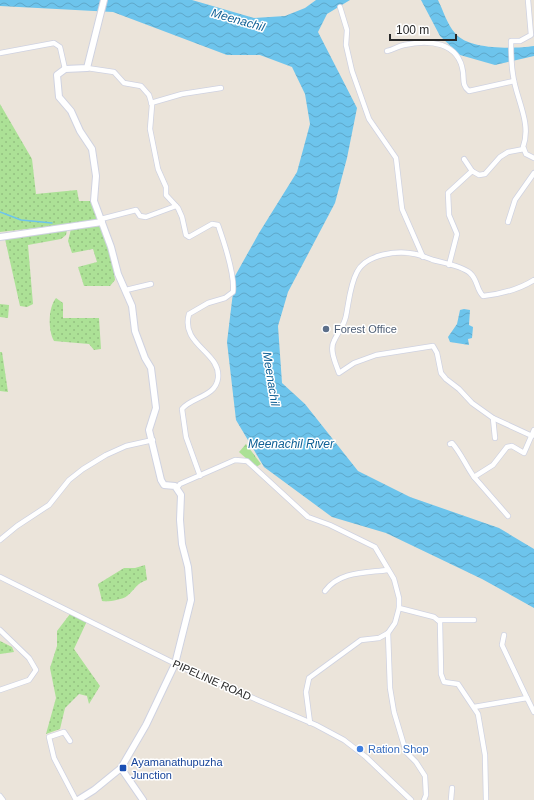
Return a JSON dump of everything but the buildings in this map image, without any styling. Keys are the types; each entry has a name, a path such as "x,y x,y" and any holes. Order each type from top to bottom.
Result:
{"main road":[{"path":"77,800 94,790 121,768 146,725 175,664 191,600 188,567 182,544 180,520 181,495 177,488 164,484 161,480 149,430 156,408 150,368 144,358 135,331 132,306 118,274 112,247 94,201 96,176 92,149 80,131 71,111 59,97 57,75 65,69 87,68 104,0"},
{"path":"0,237 101,221"},
{"path":"121,768 143,800"}],"street":[{"path":"528,0 531,35 520,41 511,41 511,44 514,81 525,122 526,140 524,150 526,154 534,158"},
{"path":"340,7 347,30 346,45 352,71 369,119 396,158 402,209 424,257"},
{"path":"0,53 54,42 60,47 65,69"},
{"path":"387,51 403,45 442,44 451,49 461,60 463,82 466,89 469,91 514,81"},
{"path":"87,68 114,72 124,82 141,86 146,90 151,103 150,129 152,146 158,169 166,187 166,195 176,206 182,217 186,235 189,237 212,224 218,225 234,282 233,292 225,298 208,303 188,314 187,321 195,344 212,358 218,377 216,385 204,396 187,402 182,409 186,437 200,476"},
{"path":"151,103 182,94 221,88"},
{"path":"464,159 472,171 479,175 485,174 500,157 508,152 524,150"},
{"path":"449,265 457,234 456,228 449,216 448,193 472,171"},
{"path":"508,222 515,200 534,173"},
{"path":"101,221 136,210 140,216 146,217 176,206"},
{"path":"532,436 492,418 472,403 459,388 446,379 441,373 437,353 433,346 376,355 354,363 339,373 332,354 333,341 340,332 346,319 350,292 357,270 367,261 391,254 414,254 424,257 469,272 476,279 478,291 483,296 504,294 516,290 534,280"},
{"path":"126,290 151,284"},
{"path":"492,418 495,438"},
{"path":"474,476 493,465 507,447 512,446 524,454 534,430"},
{"path":"0,540 17,526 49,505 69,480 83,469 106,455 126,446 152,440"},
{"path":"450,444 452,443 455,446 464,464 508,516"},
{"path":"177,488 180,484 235,460 247,460 308,517 337,528 375,547 394,579 399,598 399,608 395,623 388,633 379,638 361,640 309,678 306,692 310,723"},
{"path":"325,590 329,585 343,576 388,570"},
{"name":"PIPELINE ROAD","path":"0,577 175,664 310,723 344,740 366,757 410,800"},
{"path":"399,608 434,617 438,620 474,620"},
{"path":"438,620 440,622 441,674 444,682 458,684 478,714 486,755 486,800"},
{"path":"0,630 29,658 36,670 29,680 0,690"},
{"path":"388,633 390,688 394,712 406,752 416,762 425,776 426,795 424,800"},
{"path":"504,635 502,645 534,712"},
{"path":"474,707 526,698"},
{"path":"70,741 64,732 49,737 54,758 77,800"},
{"path":"451,800 452,788"},
{"path":"0,796 3,800"}],"green space":[{"path":"0,104 32,159 36,194 77,190 79,201 92,201 99,218 98,221 0,232"},
{"path":"101,226 112,257 115,280 110,286 84,286 78,267 97,262 93,249 72,253 68,241 71,229"},
{"path":"67,230 66,235 61,239 28,245 33,304 27,307 20,306 5,239"},
{"path":"56,298 63,303 63,318 99,318 101,349 94,350 89,344 54,341 50,325 50,313 53,302"},
{"path":"0,304 9,305 8,318 0,317"},
{"path":"0,352 2,352 8,392 0,391"},
{"path":"246,444 261,464 256,467 239,452"},
{"path":"145,565 147,580 138,585 122,599 102,601 98,584 124,568 135,568"},
{"path":"70,614 87,621 74,649 100,686 89,704 87,696 79,694 65,708 60,729 46,734 56,698 50,668 57,646 57,631"},
{"path":"0,641 12,647 14,652 0,654"}],"water":[{"name":"Meenachil River","path":"0,0 192,0 254,18 285,16 305,8 316,0 350,0 327,14 318,32 357,108 347,158 335,203 288,292 278,326 282,383 305,404 358,471 410,497 499,528 534,549 534,608 482,579 386,533 332,517 264,467 236,420 227,342 235,276 259,233 297,172 310,124 305,94 292,67 260,55 227,55 113,12 0,6"},
{"path":"421,0 438,0 445,17 455,33 461,39 470,43 492,47 515,48 534,46 534,56 495,65 460,55 440,36"},
{"path":"460,310 470,310 469,325 473,327 472,338 468,339 469,345 450,342 448,337 457,324"}],"waterway":[{"path":"0,212 21,220 52,223"}],"place":[{"name":"Forest Office","path":"326,329"},
{"name":"Ration Shop","path":"360,749"},
{"name":"Ayamanathupuzha Junction","path":"123,768"}],"water label":[{"name":"Meenachil","path":"238,20"},
{"name":"Meenachil","path":"271,379"}]}
